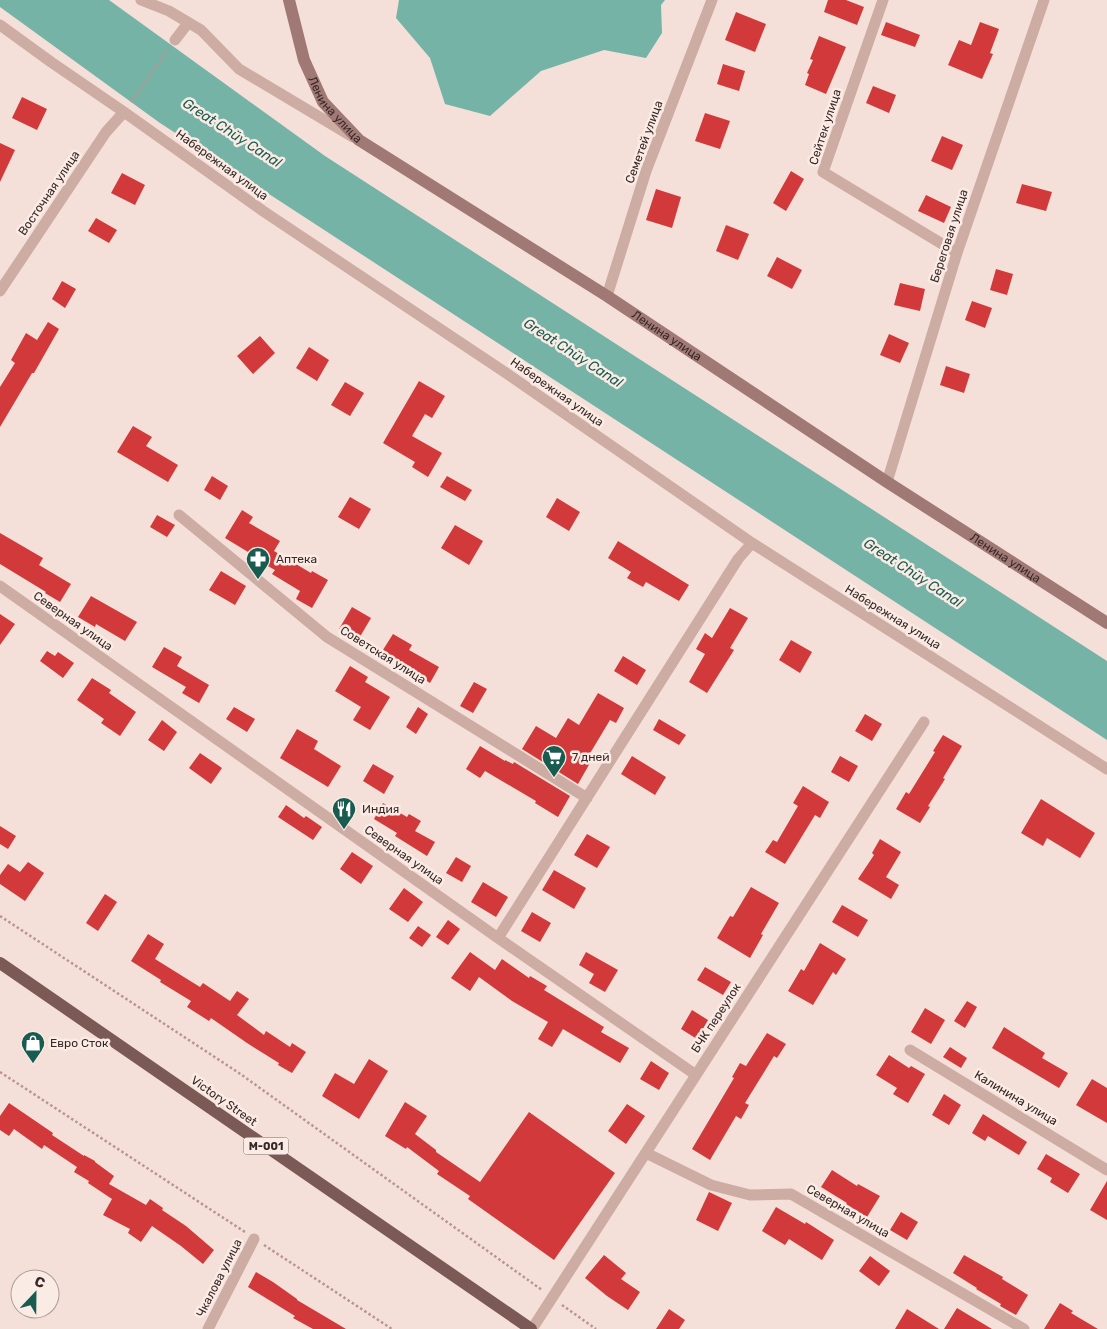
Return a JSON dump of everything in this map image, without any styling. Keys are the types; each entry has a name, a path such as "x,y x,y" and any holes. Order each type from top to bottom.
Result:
{"main road":[{"name":"Victory Street","path":"0,963 532,1329"}],"street":[{"path":"141,0 169,11 201,30 239,69 359,140"},
{"name":"Ленина улица","path":"289,0 304,60 323,102 359,140 607,296 887,482 1107,623"},
{"name":"Семетей улица","path":"607,296 646,171 712,0"},
{"name":"Сейтек улица","path":"883,0 823,172 957,253"},
{"name":"Береговая улица","path":"887,482 957,253 1044,0"},
{"path":"175,40 188,23"},
{"name":"Набережная улица","path":"0,25 263,211 517,381 752,544 1107,769"},
{"name":"Восточная улица","path":"0,291 106,132 124,112"},
{"name":"Советская улица","path":"179,515 327,637 586,798"},
{"path":"498,938 738,559 752,544"},
{"name":"Северная улица","path":"0,586 498,938 696,1075"},
{"name":"БЧК переулок","path":"532,1329 924,722"},
{"name":"Калинина улица","path":"910,1050 1107,1170"},
{"name":"Северная улица","path":"646,1153 711,1184 750,1195 791,1194 1024,1329"},
{"name":"Чкалова улица","path":"208,1329 254,1239"}],"path":[{"path":"124,112 175,40"},
{"path":"0,916 238,1073 596,1329"},
{"path":"0,1072 392,1329"}],"water":[{"name":"Great Chüy Canal","path":"0,0 109,0 325,156 1107,661 1107,740 160,123 0,7"},
{"path":"399,0 665,0 661,5 662,33 646,58 604,50 541,71 490,116 445,104 430,58 396,18"}],"building":[{"path":"828,0 846,0 864,7 857,25 824,12"},
{"path":"736,12 766,24 755,52 725,40"},
{"path":"886,22 920,35 915,47 881,35"},
{"path":"980,22 999,29 990,53 993,54 982,79 948,65 959,40 971,45"},
{"path":"819,36 846,47 826,94 805,85 809,74 807,73 813,60 810,59"},
{"path":"723,64 745,71 739,91 717,84"},
{"path":"873,86 896,95 889,113 866,103"},
{"path":"22,97 47,109 37,130 12,118"},
{"path":"705,113 730,121 720,149 695,141"},
{"path":"942,136 963,145 952,170 931,161"},
{"path":"0,143 15,150 0,182"},
{"path":"791,171 804,179 786,211 773,203"},
{"path":"122,173 145,185 135,205 111,193"},
{"path":"1022,184 1052,192 1046,211 1016,203"},
{"path":"656,189 681,197 672,228 646,220"},
{"path":"926,195 951,207 944,223 918,211"},
{"path":"96,218 117,230 109,243 88,231"},
{"path":"726,225 749,234 738,260 716,251"},
{"path":"777,257 802,270 792,289 767,276"},
{"path":"996,269 1013,274 1007,295 990,290"},
{"path":"62,281 76,289 65,308 52,299"},
{"path":"900,283 925,289 920,311 894,305"},
{"path":"972,301 992,308 985,328 965,320"},
{"path":"48,322 59,329 0,427 0,387 15,363 11,360 26,333 37,340"},
{"path":"889,334 909,343 900,363 880,355"},
{"path":"260,336 275,353 253,374 237,356"},
{"path":"309,347 329,360 317,381 296,368"},
{"path":"946,366 970,374 964,393 940,385"},
{"path":"419,381 445,396 432,418 425,414 412,436 442,453 428,477 412,467 415,462 383,443"},
{"path":"345,382 364,393 350,416 331,405"},
{"path":"133,426 152,437 146,446 178,465 168,482 117,452"},
{"path":"212,476 228,486 220,500 204,490"},
{"path":"447,476 472,490 465,501 440,487"},
{"path":"350,497 371,509 359,529 338,517"},
{"path":"557,498 580,512 569,531 546,517"},
{"path":"242,510 253,517 249,523 280,541 274,551 311,573 312,571 328,580 312,608 296,599 300,591 272,574 275,570 225,538"},
{"path":"157,515 175,525 167,537 150,527"},
{"path":"455,525 483,541 469,565 441,548"},
{"path":"0,533 43,558 39,565 71,584 60,602 0,564"},
{"path":"618,541 689,585 679,601 646,582 643,587 627,578 631,572 608,558"},
{"path":"221,571 246,586 235,605 209,590"},
{"path":"91,596 137,622 125,641 96,624 95,627 78,617"},
{"path":"352,607 371,618 358,640 339,629"},
{"path":"730,608 748,618 730,648 734,650 707,693 689,682 705,654 696,649 705,633 712,638"},
{"path":"0,614 15,624 0,645"},
{"path":"393,634 412,645 409,650 439,667 430,683 381,653"},
{"path":"791,640 812,652 800,673 779,660"},
{"path":"164,647 182,657 177,666 209,685 199,703 182,693 186,687 152,667"},
{"path":"47,651 55,656 58,652 74,663 63,678 40,661"},
{"path":"623,656 646,670 637,685 614,671"},
{"path":"350,666 368,677 365,682 390,697 370,730 353,720 361,707 335,691"},
{"path":"92,678 111,690 109,693 136,712 120,736 101,723 104,719 77,700"},
{"path":"474,682 487,689 473,713 460,706"},
{"path":"598,693 624,708 616,723 610,720 586,760 590,763 578,784 522,749 536,726 556,738 568,718 579,725"},
{"path":"234,707 255,719 247,732 226,719"},
{"path":"418,707 428,714 416,734 406,727"},
{"path":"865,714 882,724 872,741 855,731"},
{"path":"659,719 686,735 679,745 653,730"},
{"path":"162,720 177,732 164,751 148,740"},
{"path":"297,729 318,741 314,749 341,766 328,787 280,758"},
{"path":"943,735 962,746 920,823 896,809 906,792 909,794 935,752 933,751"},
{"path":"480,746 505,761 513,764 514,762 570,796 558,817 535,803 536,801 485,771 480,778 466,769"},
{"path":"200,753 222,768 211,784 189,768"},
{"path":"632,756 666,777 655,795 621,774"},
{"path":"840,756 858,766 849,782 831,772"},
{"path":"373,764 394,776 384,794 363,781"},
{"path":"803,786 829,802 820,818 815,815 785,864 765,852 773,840 777,842 798,806 793,803"},
{"path":"1041,799 1095,833 1080,858 1047,838 1043,846 1021,833"},
{"path":"383,803 407,817 409,814 421,821 415,831 435,842 427,856 395,836 397,833 374,819"},
{"path":"286,805 304,818 306,816 322,827 313,840 278,817"},
{"path":"0,826 16,836 8,849 0,844"},
{"path":"587,834 610,847 597,868 574,855"},
{"path":"880,839 901,852 886,877 899,885 891,899 858,879 874,855 872,853"},
{"path":"352,852 373,866 361,884 340,869"},
{"path":"456,857 471,866 462,882 446,873"},
{"path":"28,862 44,873 25,901 0,884 0,875 8,864 20,872"},
{"path":"554,870 586,888 574,909 542,890"},
{"path":"483,882 508,897 496,917 471,902"},
{"path":"751,887 779,903 750,958 717,938 730,916 733,917"},
{"path":"404,888 423,902 408,922 389,909"},
{"path":"105,894 117,902 98,931 86,923"},
{"path":"842,905 868,920 858,937 832,922"},
{"path":"532,912 551,923 540,942 521,931"},
{"path":"448,920 460,929 448,945 436,937"},
{"path":"418,926 431,935 422,947 409,938"},
{"path":"148,934 164,944 155,959 200,987 203,983 230,1001 237,991 249,999 237,1015 264,1035 266,1031 290,1047 292,1043 306,1052 292,1073 211,1018 209,1021 187,1007 191,1001 131,961"},
{"path":"820,943 846,959 836,975 833,972 813,1005 788,991 801,969 804,971"},
{"path":"470,952 495,970 502,959 529,978 530,976 547,986 544,990 604,1027 601,1032 629,1048 620,1063 563,1029 552,1047 538,1039 548,1022 512,1001 479,977 470,991 451,978"},
{"path":"586,952 618,970 605,992 589,983 594,974 579,965"},
{"path":"705,967 731,982 723,995 697,980"},
{"path":"967,1001 977,1007 965,1028 954,1021"},
{"path":"925,1008 945,1020 931,1044 911,1032"},
{"path":"692,1010 708,1020 697,1039 681,1029"},
{"path":"1004,1027 1045,1053 1042,1058 1068,1073 1059,1088 992,1048"},
{"path":"767,1033 786,1044 777,1058 774,1056 745,1103 749,1105 741,1119 736,1116 710,1160 692,1149 734,1078 732,1077 740,1063 746,1066"},
{"path":"950,1047 967,1058 961,1068 943,1057"},
{"path":"889,1055 909,1068 911,1066 925,1074 908,1103 893,1094 897,1088 876,1075"},
{"path":"369,1059 388,1071 359,1119 322,1096 335,1073 354,1084"},
{"path":"651,1061 669,1073 659,1090 640,1079"},
{"path":"1092,1079 1107,1088 1107,1123 1076,1105"},
{"path":"944,1094 961,1105 949,1125 932,1115"},
{"path":"405,1102 427,1116 415,1134 436,1150 436,1152 480,1182 529,1112 615,1173 554,1260 468,1199 470,1196 437,1174 439,1171 407,1147 406,1149 385,1136"},
{"path":"9,1103 53,1133 52,1135 95,1161 114,1176 109,1184 146,1205 150,1199 214,1250 203,1264 152,1226 141,1242 128,1233 130,1229 103,1215 112,1199 74,1172 77,1167 44,1145 42,1149 14,1129 9,1136 0,1130 0,1116"},
{"path":"627,1104 645,1116 626,1144 608,1131"},
{"path":"983,1114 1027,1142 1019,1155 988,1136 985,1141 972,1133"},
{"path":"1046,1154 1080,1174 1068,1193 1050,1182 1052,1178 1037,1169"},
{"path":"832,1170 857,1186 858,1184 880,1196 867,1217 821,1187"},
{"path":"1107,1181 1107,1220 1090,1210"},
{"path":"709,1192 732,1203 718,1231 696,1220"},
{"path":"776,1207 805,1224 806,1222 834,1240 822,1260 789,1239 785,1245 762,1231"},
{"path":"901,1212 918,1222 907,1240 890,1230"},
{"path":"604,1255 626,1273 621,1279 640,1292 628,1310 585,1278"},
{"path":"964,1255 1003,1277 1002,1279 1028,1295 1016,1315 953,1273"},
{"path":"870,1256 890,1271 879,1286 859,1271"},
{"path":"256,1272 297,1300 346,1329 313,1329 293,1318 295,1316 248,1287"},
{"path":"1060,1303 1073,1311 1071,1313 1098,1329 1044,1329"},
{"path":"957,1308 992,1329 944,1329"},
{"path":"669,1309 685,1320 679,1329 656,1329"},
{"path":"907,1309 939,1329 895,1329"}],"place":[{"name":"Аптека","path":"258,580"},
{"name":"7 дней","path":"554,778"},
{"name":"Индия","path":"344,830"},
{"name":"Евро Сток","path":"33,1064"}]}
